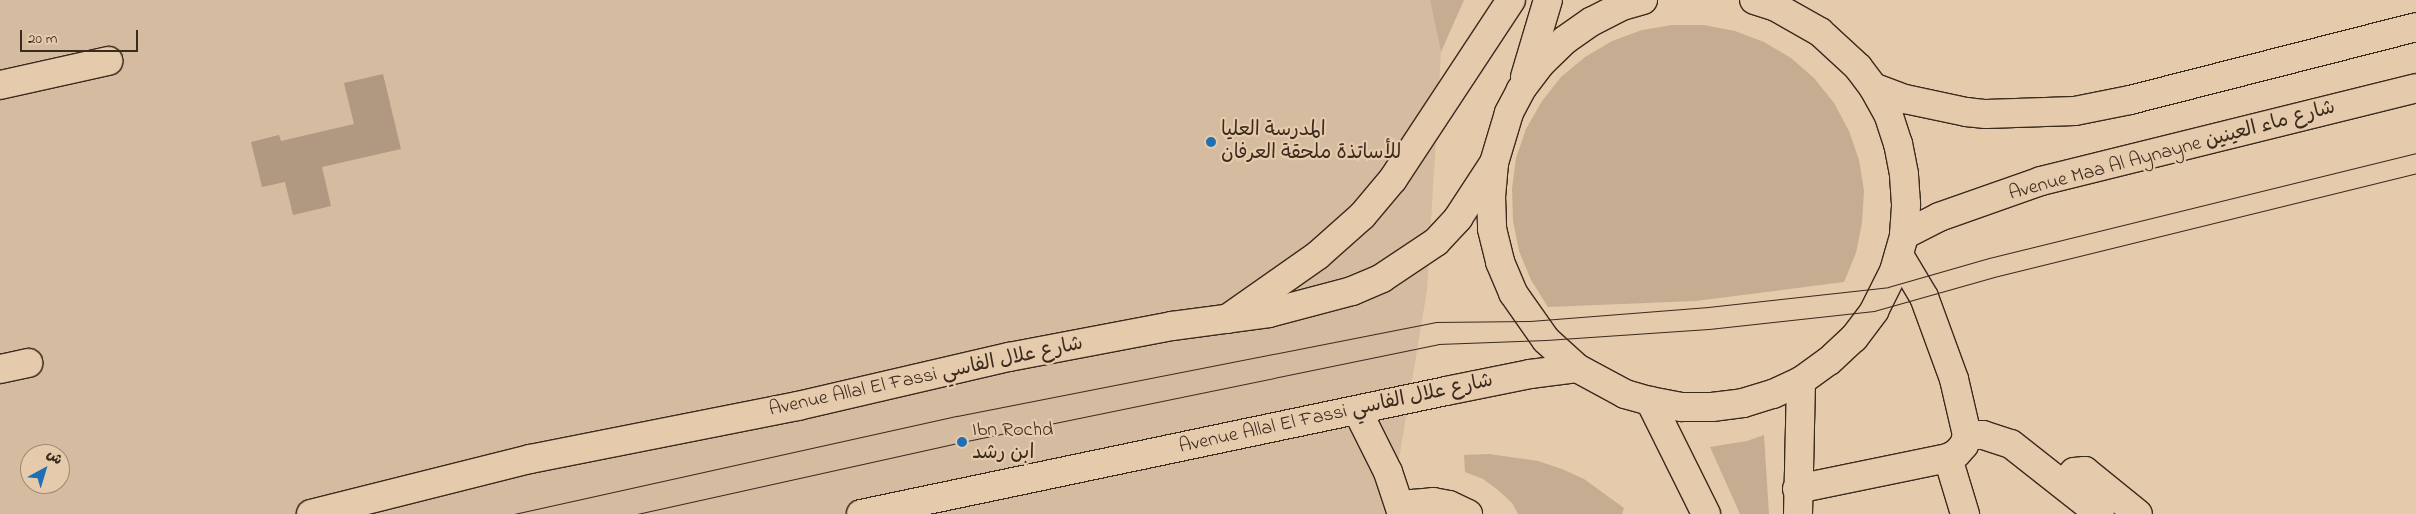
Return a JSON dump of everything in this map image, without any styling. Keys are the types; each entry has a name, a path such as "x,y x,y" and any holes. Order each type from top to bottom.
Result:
{"street":[{"path":"1227,319 1318,255 1362,216 1393,178 1511,0"},
{"path":"1548,0 1521,90 1506,121 1494,163 1491,196 1492,229 1500,262 1513,293 1530,321 1546,340 1577,368 1624,394 1650,402 1681,407 1712,407 1743,403 1773,394 1801,380 1829,361 1854,338 1874,311 1888,287 1901,245 1906,204 1905,182 1898,144 1888,114 1873,87 1858,67 1820,32 1792,15 1754,0"},
{"path":"1521,90 1541,63 1565,40 1592,21 1622,6 1642,0"},
{"path":"1873,87 1906,99 1966,112 1986,114 2075,111 2130,100 2416,27"},
{"path":"0,85 108,61"},
{"name":"Avenue Maa Al Aynayne شارع ماء العينين","path":"1901,245 1939,217 2041,181 2416,88"},
{"name":"Avenue Allal El Fassi شارع علال الفاسي","path":"311,514 530,459 798,406 1008,357 1172,326 1297,307 1352,291 1382,278 1436,242 1458,218 1494,163"},
{"path":"1801,380 1798,501 1948,458 1957,453 1964,445 1967,436 1954,379 1934,320 1901,245"},
{"path":"0,369 28,363"},
{"name":"Avenue Allal El Fassi شارع علال الفاسي","path":"861,514 1530,374 1577,368"},
{"path":"1650,402 1681,460 1706,514"},
{"path":"1357,410 1374,440 1401,509 1432,502 1449,504 1468,514"},
{"path":"1967,436 1982,434 2010,444 2100,514"},
{"path":"1948,458 1965,514"},
{"path":"2063,484 2074,472 2085,472 2138,514"}],"shaded area":[{"path":"0,0 1430,0 1441,52 1427,290 1396,477 1405,514 0,514"},
{"path":"1430,0 1464,0 1441,52"},
{"path":"1672,25 1704,25 1735,31 1764,42 1791,58 1814,78 1834,103 1849,131 1859,160 1864,191 1862,223 1856,253 1844,282 1696,301 1548,307 1531,280 1519,251 1513,221 1512,189 1516,158 1526,129 1542,101 1561,77 1585,57 1612,41 1642,30"},
{"path":"1764,435 1769,514 1740,514 1710,447 1747,441"},
{"path":"1489,454 1538,461 1562,469 1584,479 1624,508 1622,514 1518,514 1512,503 1498,490 1483,479 1465,472 1464,455"}],"building":[{"path":"383,74 401,149 322,167 331,206 293,215 285,182 262,187 251,142 279,135 281,141 354,124 344,83"}],"tram line":[{"path":"514,514 957,416 1435,322 1530,321 1708,307 1888,287 1989,258 2416,153"},
{"path":"637,514 962,442 1438,344 1546,340 1709,329 1874,311 1994,277 2416,173"}],"place":[{"name":"المدرسة العليا للأساتذة ملحقة العرفان","path":"1211,142"},
{"name":"Ibn Rochd ابن رشد","path":"962,442"}]}
